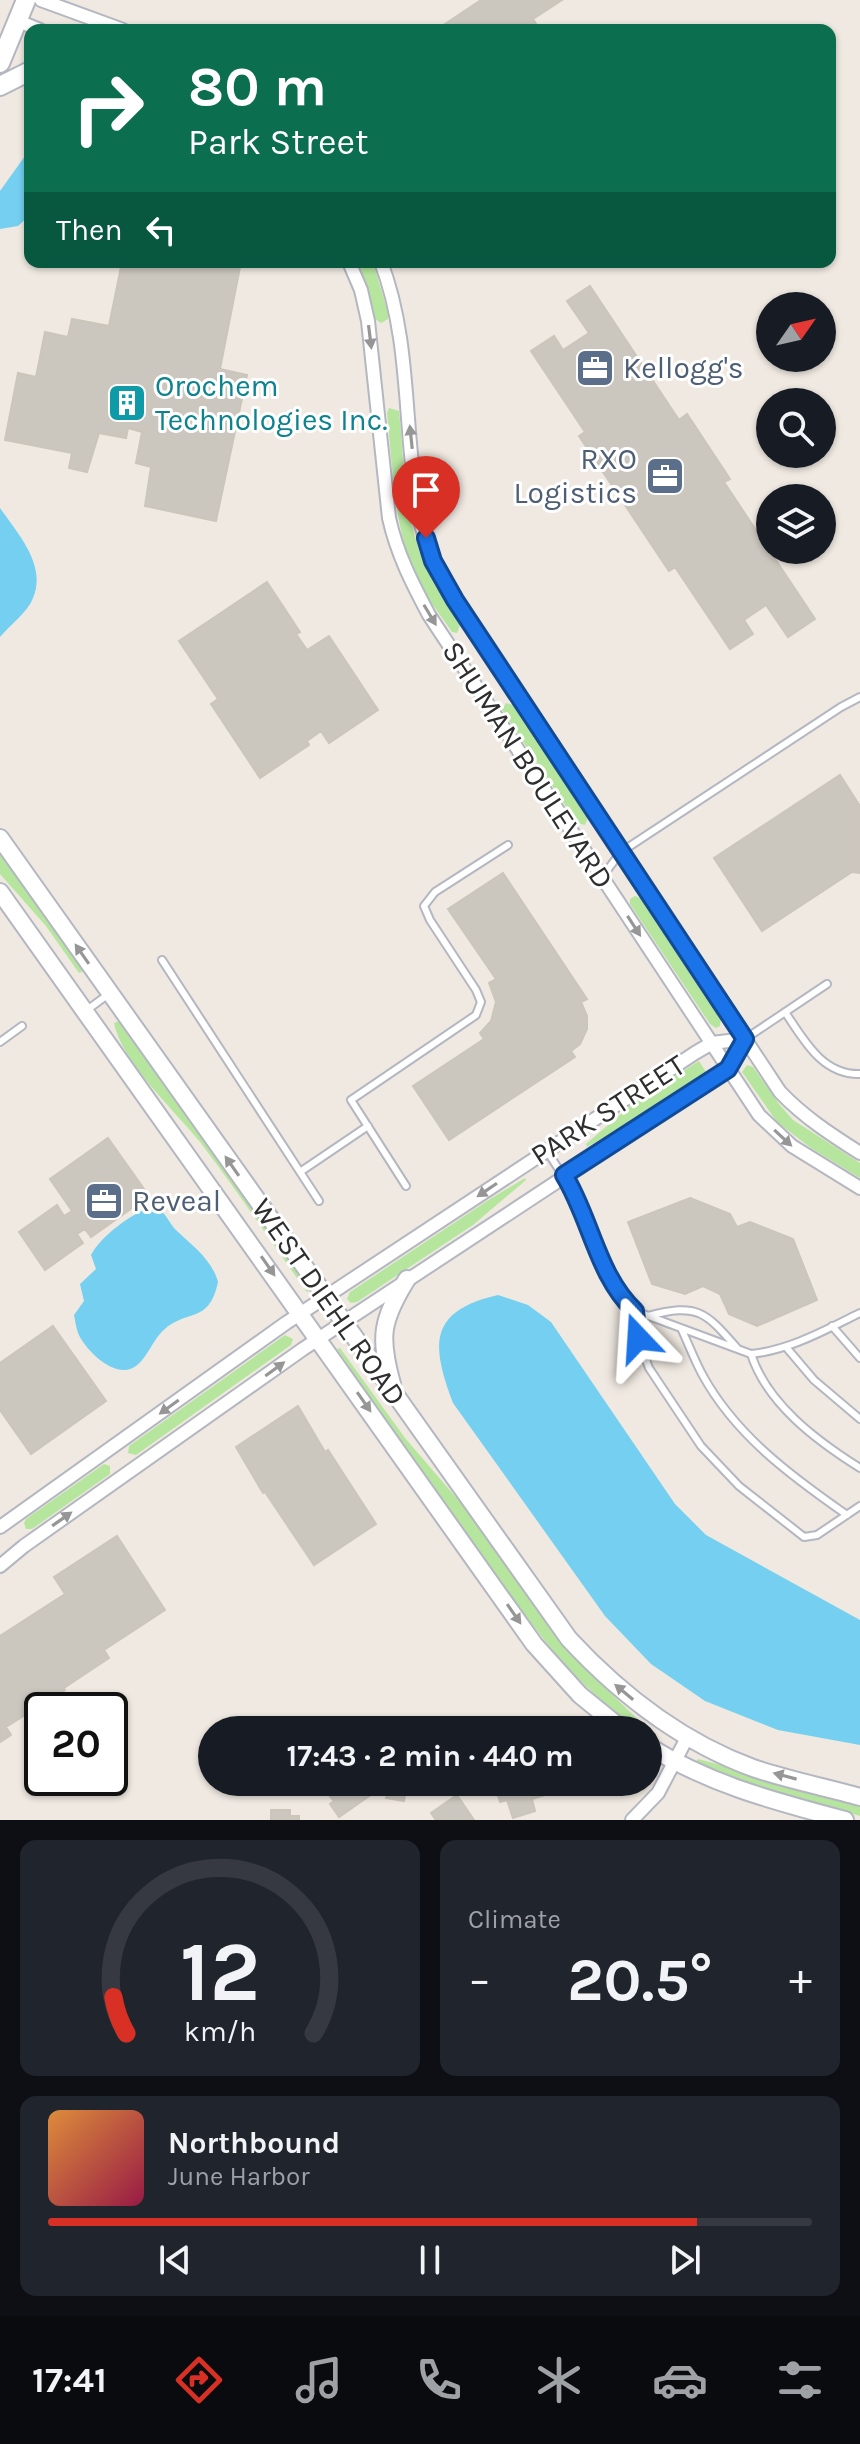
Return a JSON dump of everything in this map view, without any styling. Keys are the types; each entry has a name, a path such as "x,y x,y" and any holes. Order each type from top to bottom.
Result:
{"main road":[{"path":"0,63 26,0"},
{"path":"0,86 24,74"}],"street":[{"path":"41,0 107,24"},
{"path":"18,21 25,24"},
{"name":"SHUMAN BOULEVARD","path":"352,268 361,290 368,321 389,518 405,571 429,615 759,1115 792,1146 860,1188"},
{"name":"SHUMAN BOULEVARD","path":"383,268 398,320 419,516 433,561 455,600 780,1092 798,1111 860,1153"},
{"name":"WEST DIEHL ROAD","path":"0,838 569,1639 599,1671 639,1705 688,1736 752,1768 860,1797"},
{"name":"WEST DIEHL ROAD","path":"0,892 534,1644 580,1695 606,1716"},
{"name":"PARK STREET","path":"0,1527 301,1314 547,1151 712,1043 745,1039"},
{"name":"PARK STREET","path":"0,1566 319,1338 728,1069 745,1039"},
{"path":"394,1393 385,1359 384,1329 390,1307 407,1279"},
{"path":"632,1820 658,1793 688,1736"},
{"path":"662,1755 748,1794 845,1820"}],"lane":[{"path":"602,877 621,852 860,697"},
{"path":"406,1186 351,1100 476,1015 481,1002 424,906 435,892 508,845"},
{"path":"162,960 319,1201"},
{"path":"745,1039 827,984"},
{"path":"86,1011 110,993"},
{"path":"785,1012 812,1052 829,1067 851,1075 860,1074"},
{"path":"0,1042 22,1026"},
{"path":"300,1172 368,1126"},
{"path":"547,1151 579,1201 602,1264 620,1297 635,1311 751,1354 786,1347 860,1313"},
{"path":"648,1316 686,1309 699,1312 716,1324 738,1349"},
{"path":"635,1311 638,1338 649,1368 701,1446 739,1486 804,1537 817,1535 860,1506"},
{"path":"832,1326 860,1358"},
{"path":"681,1328 702,1374 723,1407 755,1444 847,1515"},
{"path":"786,1347 814,1380 860,1419"},
{"path":"751,1354 758,1376 775,1398 812,1434 860,1468"}],"green space":[{"path":"361,268 375,268 388,313 388,319 381,323 375,319"},
{"path":"389,408 399,411 406,490 418,547 433,580 460,625 457,633 452,632 427,597 408,555 395,495"},
{"path":"506,703 513,705 588,817 585,825 577,823 502,710"},
{"path":"0,853 83,971 79,973 46,926 0,874"},
{"path":"635,896 642,899 721,1018 720,1026 716,1028 710,1024 630,904 630,899"},
{"path":"119,1021 310,1290 307,1292 200,1142 138,1069 119,1038 114,1023"},
{"path":"699,1061 706,1072 587,1147 586,1144 636,1101"},
{"path":"747,1065 753,1067 793,1120 860,1163 860,1178 811,1148 777,1122 742,1072"},
{"path":"525,1178 473,1225 357,1302 351,1303 347,1299 350,1292"},
{"path":"285,1335 293,1339 291,1345 136,1455 128,1453 129,1446"},
{"path":"340,1348 405,1438 466,1509 554,1634 634,1716 620,1716 613,1711 545,1641 337,1349"},
{"path":"104,1464 110,1466 110,1474 32,1529 26,1529 26,1519"},
{"path":"698,1759 860,1802 860,1816 741,1781 695,1762"}],"water":[{"path":"24,157 24,220 18,226 0,229 0,191"},
{"path":"0,508 28,550 36,574 36,586 27,608 0,637"},
{"path":"150,1207 163,1213 201,1254 218,1282 204,1310 166,1328 136,1366 119,1370 102,1362 87,1347 78,1333 74,1315 84,1301 80,1284 96,1269 91,1255 117,1227"},
{"path":"498,1295 528,1305 551,1322 675,1504 706,1535 860,1620 860,1745 778,1730 705,1701 651,1664 605,1616 453,1403 446,1382 439,1348 447,1321 458,1310"}],"building":[{"path":"481,0 562,0 533,19 536,24 445,24"},
{"name":"Orochem Technologies Inc.","path":"121,268 240,268 220,369 247,375 216,521 145,506 151,467 136,463 142,432 128,428 126,438 99,433 87,472 69,468 72,453 5,440 18,373 36,377 45,332 68,337 72,319 109,326"},
{"path":"590,286 679,420 687,414 730,479 724,482 756,530 756,564 778,564 815,619 788,637 766,605 744,620 753,634 730,649 675,567 669,571 579,436 585,432 531,351 554,336 563,350 589,333 567,301"},
{"path":"267,582 300,632 296,634 307,650 329,636 378,710 329,743 321,731 307,741 309,745 260,778 211,704 218,699 179,641"},
{"path":"840,775 860,806 860,873 852,872 762,931 714,858"},
{"path":"503,873 587,999 581,1002 587,1016 587,1029 580,1044 571,1051 575,1057 449,1140 413,1086 484,1039 480,1033 491,1021 496,1002 489,983 496,979 448,909"},
{"name":"Reveal","path":"108,1138 149,1196 91,1237 85,1229 77,1234 83,1243 45,1270 19,1232 57,1205 64,1216 72,1211 50,1179"},
{"path":"690,1198 730,1214 737,1227 750,1222 793,1239 817,1300 757,1326 729,1314 720,1294 703,1286 685,1294 652,1284 628,1222"},
{"path":"53,1326 106,1401 31,1454 0,1410 0,1363"},
{"path":"298,1406 325,1452 328,1450 376,1524 314,1565 263,1493 236,1447"},
{"path":"117,1536 165,1610 104,1650 109,1658 62,1692 24,1692 24,1716 6,1727 11,1735 0,1742 0,1636 65,1594 54,1577"},
{"path":"330,1796 369,1796 339,1817 330,1804 334,1801"},
{"path":"386,1796 405,1796 404,1801"},
{"path":"458,1796 474,1820 436,1820 431,1813"},
{"path":"498,1796 542,1796 532,1799 535,1811 513,1818 507,1800 500,1802"},
{"path":"271,1810 290,1810 290,1816 299,1816 299,1820 271,1820"}],"place":[{"name":"Kellogg's","path":"595,368"},
{"name":"Orochem Technologies Inc.","path":"127,403"},
{"name":"RXO Logistics","path":"665,476"},
{"name":"Reveal","path":"104,1201"}],"route":[{"path":"426,538 433,561 455,600 745,1039 728,1069 564,1175 579,1201 602,1264 620,1297 635,1311 638,1338"}]}
